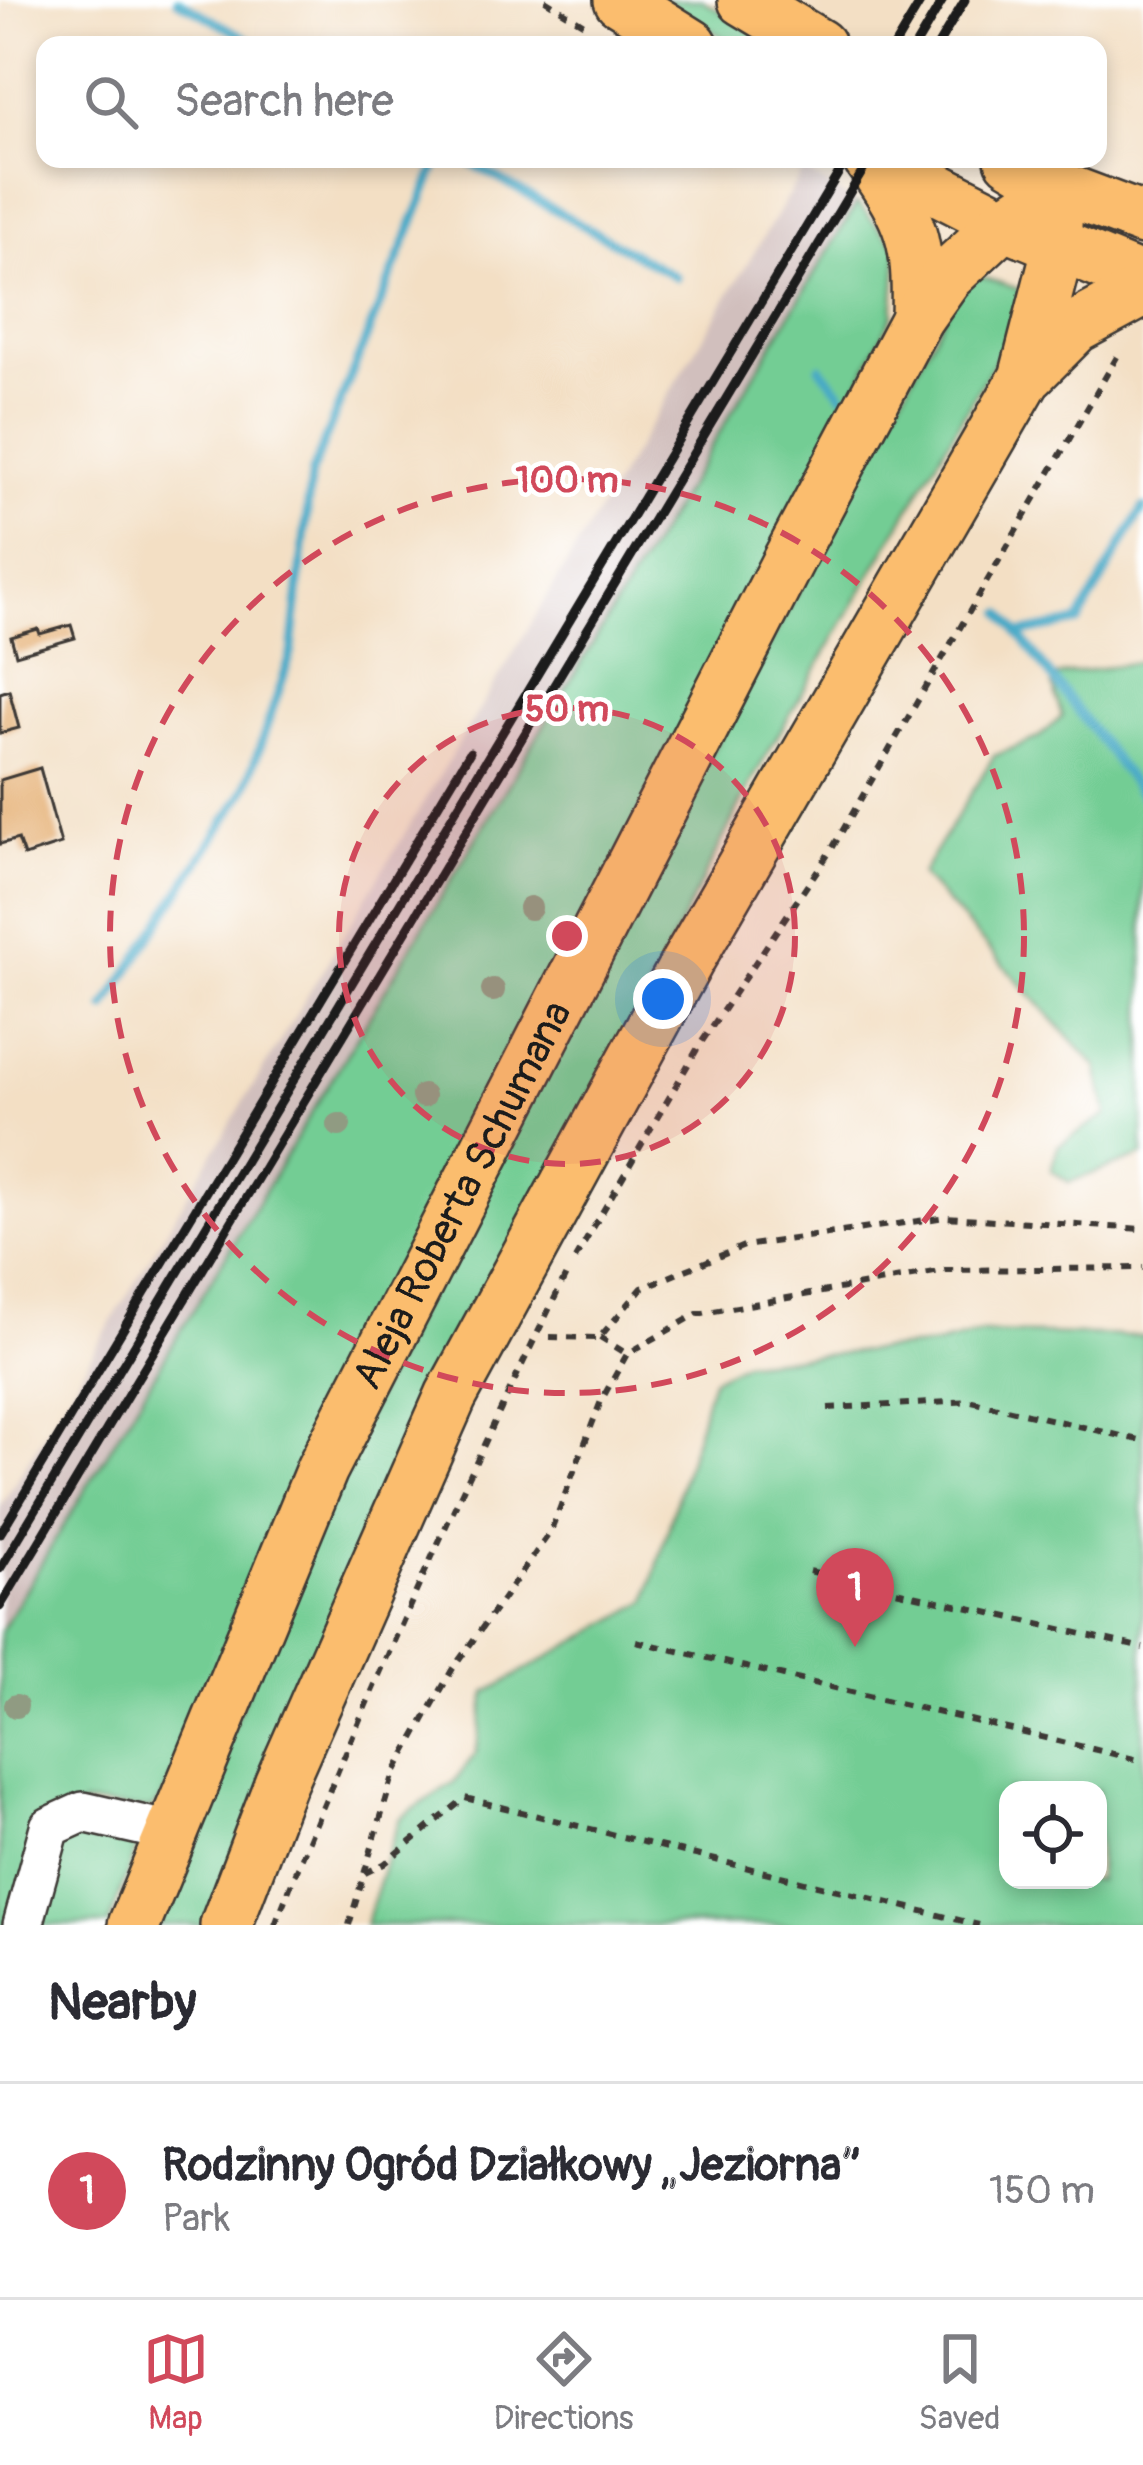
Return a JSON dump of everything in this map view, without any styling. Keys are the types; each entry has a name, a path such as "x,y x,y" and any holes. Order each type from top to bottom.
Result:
{"main road":[{"path":"744,0 804,36"},
{"path":"609,17 665,36"},
{"path":"874,168 898,202 914,239 919,262 917,318"},
{"path":"897,168 1004,223 1143,280"},
{"path":"1026,168 1058,187 1143,220"},
{"name":"Aleja Roberta Schumana","path":"134,1925 322,1468 917,318 962,258 1058,187"},
{"name":"Aleja Roberta Schumana","path":"226,1925 280,1784 451,1396 687,962 1025,378 1057,246 1058,187"},
{"name":"Aleja Roberta Schumana","path":"1025,378 1076,327 1143,291"}],"lane":[{"path":"23,1925 50,1827 83,1812 171,1832"}],"path":[{"path":"544,0 609,17"},
{"path":"275,1925 391,1643 568,1271 688,1064 833,847 1118,355 1130,342"},
{"path":"600,1336 642,1288 744,1246 946,1217 1143,1229"},
{"path":"349,1925 393,1776 452,1670 551,1531 601,1402 627,1354 697,1313 946,1270 1143,1268"},
{"path":"550,1337 600,1336 627,1354"},
{"path":"828,1408 972,1401 1143,1441"},
{"path":"809,1570 1143,1648"},
{"path":"636,1641 1143,1761"},
{"path":"364,1873 384,1864 465,1798 979,1925"}],"shaded area":[{"path":"803,171 857,203 0,1632 0,1507"}],"green space":[{"path":"662,0 702,0 761,36 720,36"},
{"path":"857,203 898,248 893,314 161,1800 150,1809 82,1804 16,1925 0,1925 0,1632"},
{"path":"968,272 1030,293 1023,312 754,777 649,987 208,1925 153,1925 320,1510 474,1198"},
{"path":"1143,661 1143,1156 1069,1182 1051,1170 1058,1146 1107,1115 1097,1067 921,875 994,756 1038,738 1062,717 1050,677"},
{"path":"982,1333 1143,1336 1143,1925 365,1925 399,1819 454,1782 476,1753 486,1693 647,1601 712,1379 744,1362 936,1345"},
{"path":"86,1827 132,1842 136,1849 109,1925 32,1925 56,1848"}],"building":[{"path":"71,625 75,638 16,655 11,637"},
{"path":"9,690 19,728 0,733 0,693"},
{"path":"40,768 61,844 24,856 18,839 0,844 0,780"}],"waterway":[{"path":"177,0 242,36"},
{"path":"105,1008 245,790 292,652 311,474 435,168"},
{"path":"479,168 676,277"},
{"path":"820,367 842,394"},
{"path":"1018,634 1078,622 1143,508"},
{"path":"1003,613 1143,797"}],"railway":[{"path":"900,36 922,0"},
{"path":"921,36 943,0"},
{"path":"943,36 965,0"},
{"path":"0,1569 842,168"},
{"path":"0,1607 865,168"},
{"path":"0,1534 470,752"}],"place":[{"name":"Rodzinny Ogród Działkowy „Jeziorna”","path":"855,1647"}]}
